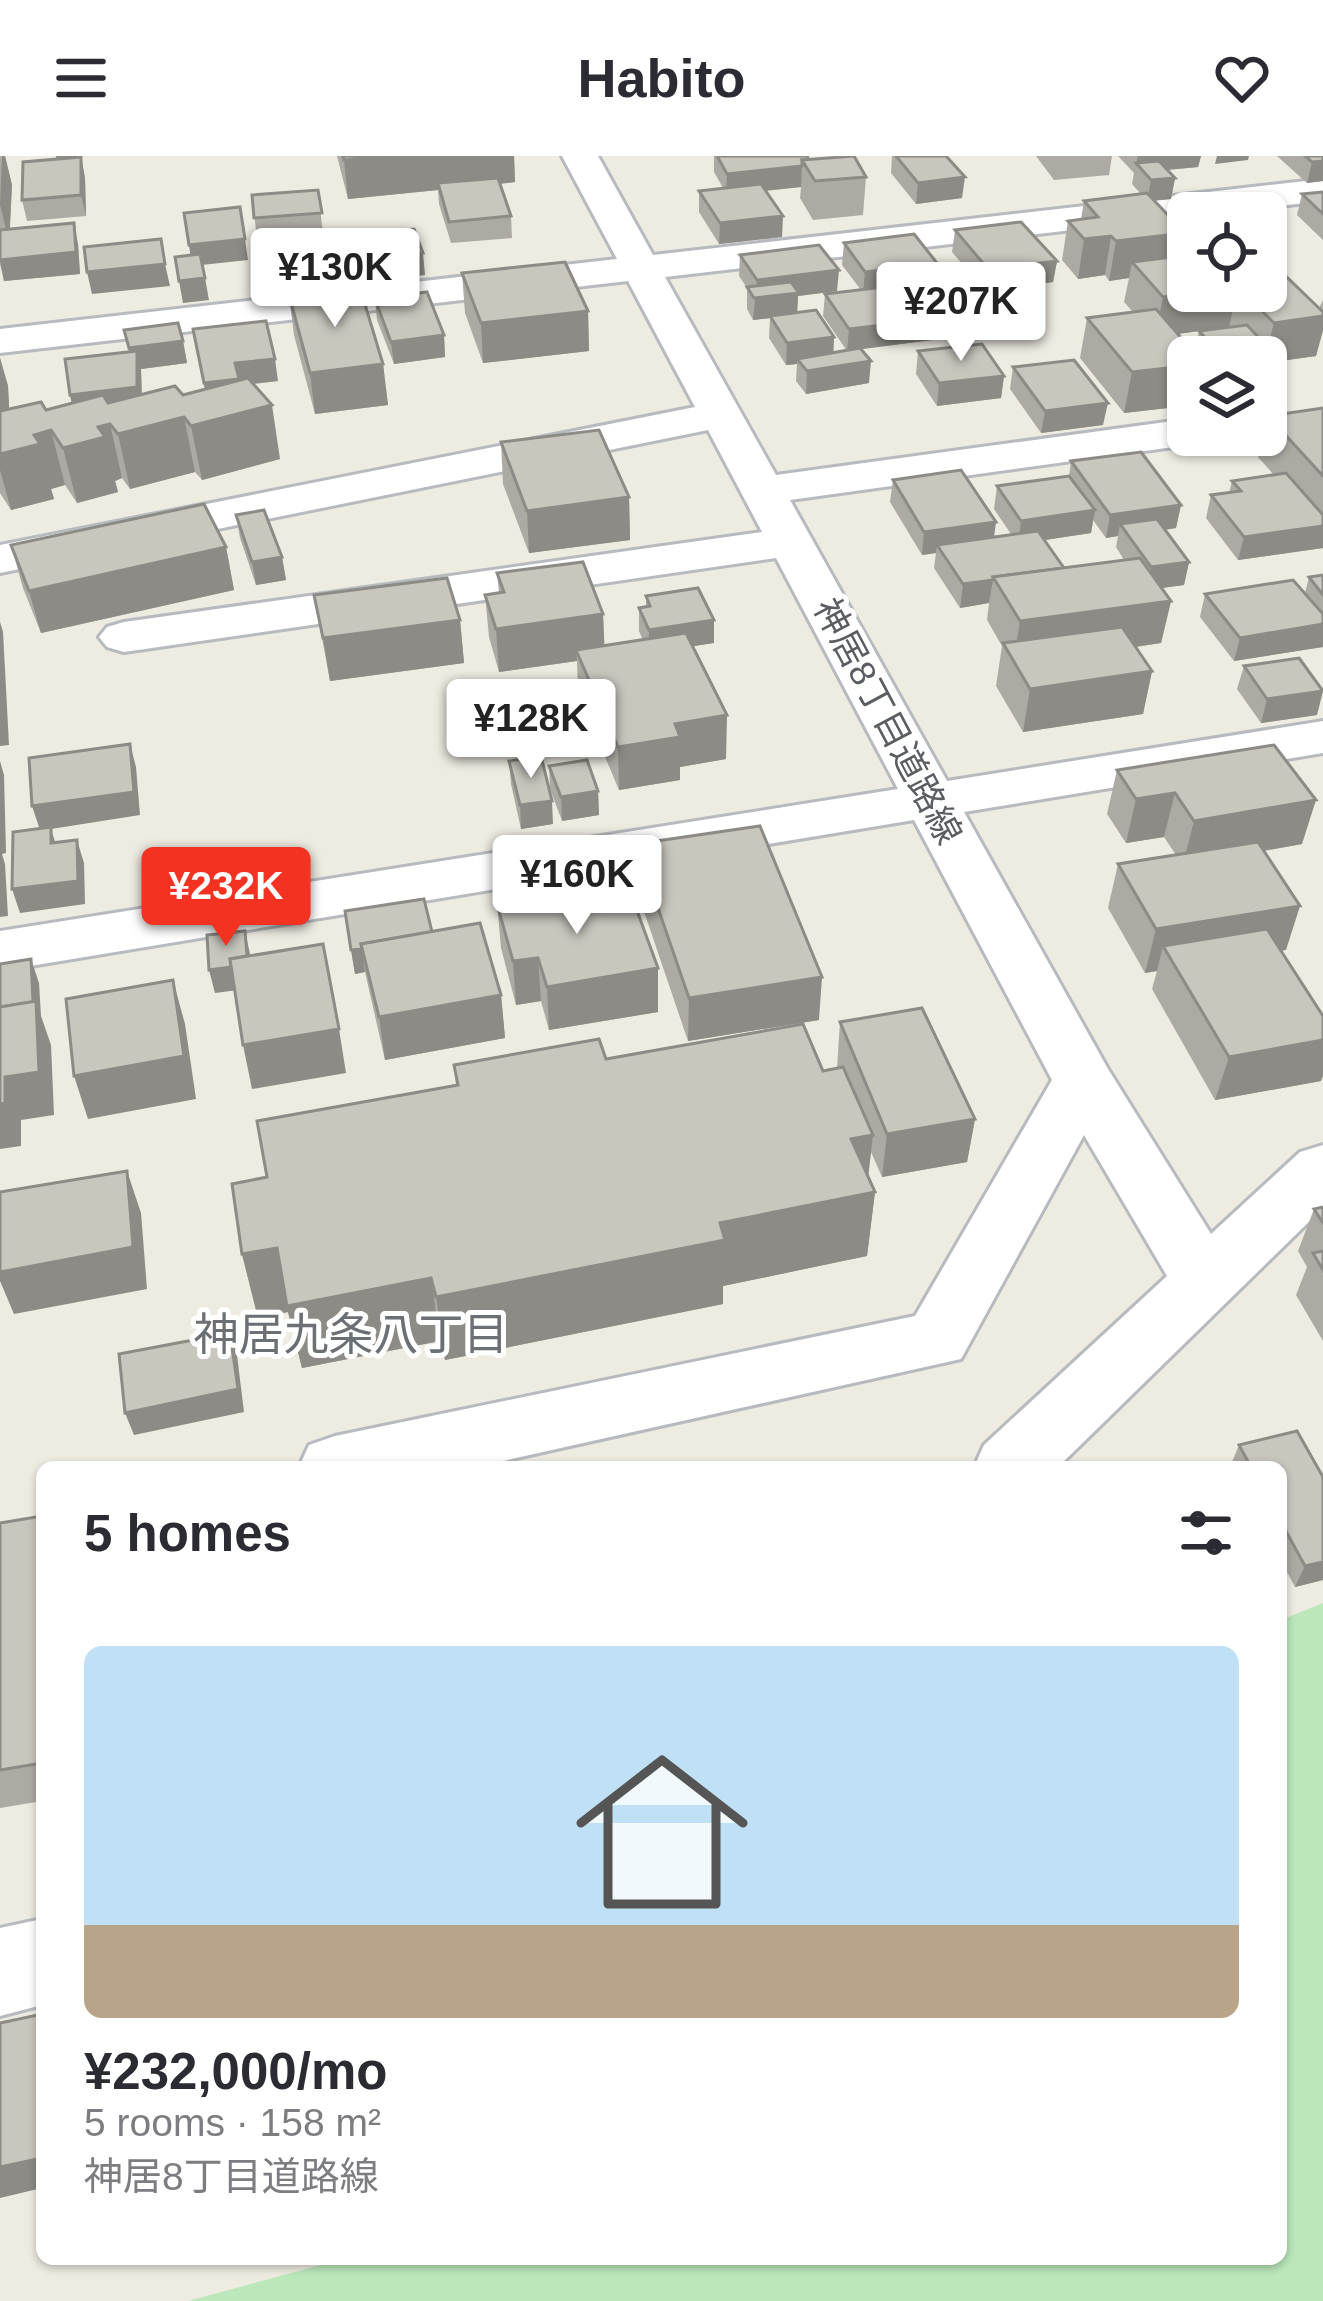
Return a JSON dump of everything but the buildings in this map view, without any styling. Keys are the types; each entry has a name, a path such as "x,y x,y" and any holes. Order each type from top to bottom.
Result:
{"street":[{"name":"神居8丁目道路線","path":"580,156 725,414 1083,1080 1205,1281"},
{"path":"0,341 1323,190"},
{"path":"0,559 725,414"},
{"path":"764,490 1167,435"},
{"path":"124,637 792,542"},
{"path":"0,951 1323,737"},
{"path":"363,1461 938,1339 1083,1080"},
{"path":"1016,1461 1323,1169"},
{"path":"0,1972 36,1963"}],"green space":[{"path":"1323,1603 1323,2301 188,2301 321,2265 1287,2265 1287,1618"}],"district":[{"name":"神居九条八丁目","path":"351,1334"}]}
